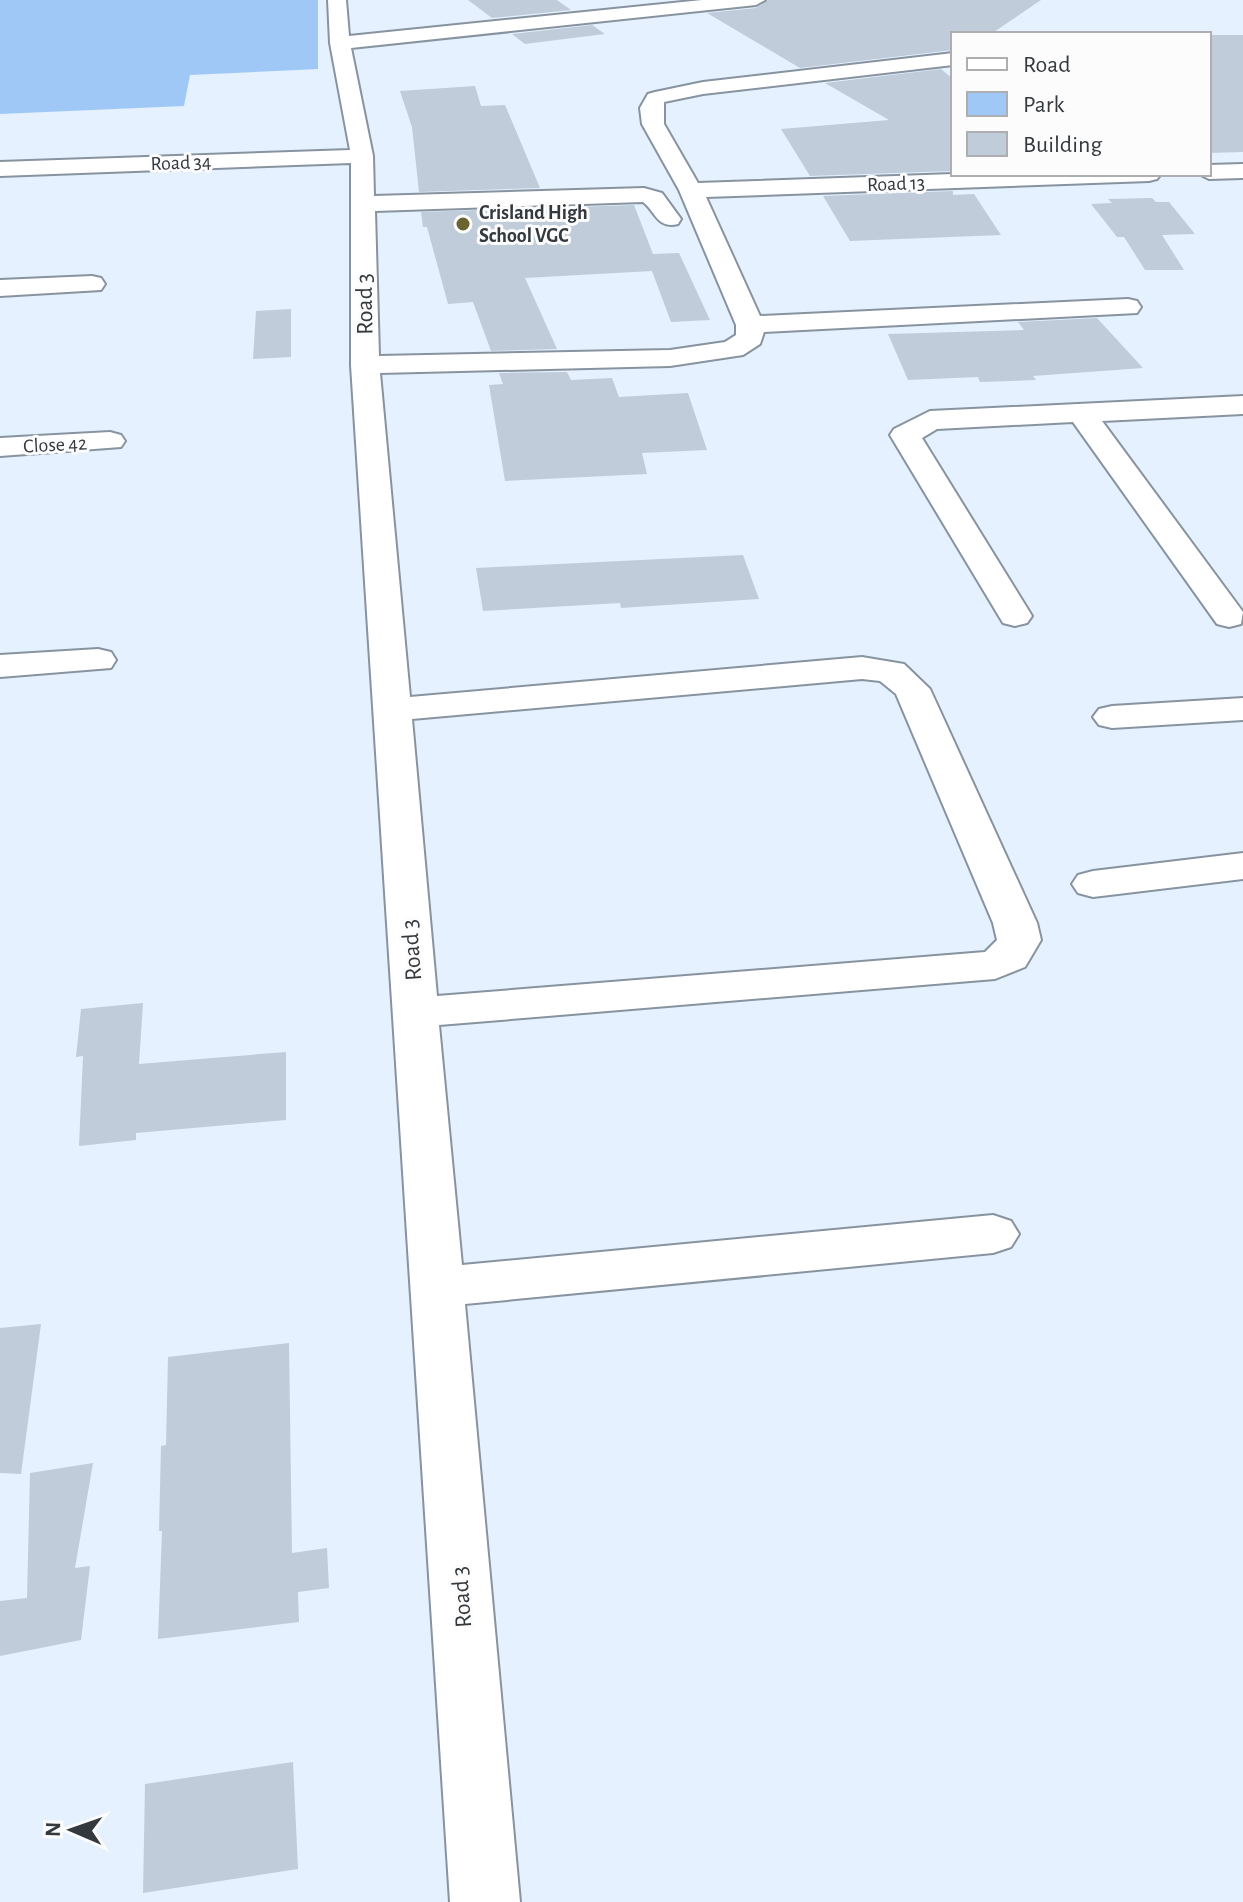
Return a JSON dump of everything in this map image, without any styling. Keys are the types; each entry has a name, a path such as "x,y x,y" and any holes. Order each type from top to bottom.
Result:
{"street":[{"name":"Road 3","path":"337,0 340,43 362,156 365,365 485,1902"},
{"path":"340,43 756,0"},
{"path":"365,365 670,358 733,349 750,338 750,325 691,190 653,124 651,108 655,98 703,88 951,59"},
{"name":"Road 34","path":"0,169 362,156"},
{"name":"Road 13","path":"691,190 1092,176"},
{"path":"362,204 637,195 654,198 669,219"},
{"path":"0,288 92,284"},
{"path":"750,325 1128,307"},
{"path":"1015,616 905,435 930,420 1243,405"},
{"path":"1081,413 1229,617"},
{"name":"Close 42","path":"0,447 110,441"},
{"path":"0,666 98,660"},
{"path":"392,710 862,668 891,672 912,689 1015,923 1019,940 1009,957 995,965 415,1012"},
{"path":"1112,717 1243,709"},
{"path":"1093,884 1243,866"},
{"path":"437,1287 993,1234"}],"green space":[{"path":"0,0 318,0 318,69 190,75 184,106 0,114"}],"building":[{"path":"468,0 557,0 571,10 492,18"},
{"path":"768,0 1041,0 994,32 951,32 951,50 800,68 707,13 756,8"},
{"path":"592,25 605,34 525,44 512,34"},
{"path":"1211,35 1243,35 1243,152 1211,153"},
{"path":"941,69 951,77 951,171 810,176 781,129 889,120 825,83"},
{"path":"475,86 481,106 505,105 540,188 419,192 412,127 400,91"},
{"path":"953,191 953,195 974,194 1001,235 850,241 823,196"},
{"path":"1152,198 1156,202 1169,202 1195,234 1162,235 1184,270 1145,270 1124,237 1117,237 1091,204 1112,203 1108,199"},
{"path":"634,205 653,254 679,253 710,320 671,322 652,271 525,278 557,349 491,351 473,302 448,304 421,212"},
{"path":"291,309 291,357 253,359 256,311"},
{"path":"1097,318 1143,368 1033,376 1036,380 980,382 978,377 908,380 888,334 1024,330 1018,322"},
{"path":"567,372 571,380 612,378 619,397 688,393 707,450 642,453 647,474 505,481 489,385 503,384 499,373"},
{"path":"743,555 759,599 621,608 620,603 483,611 476,568"},
{"path":"143,1003 139,1064 286,1052 286,1120 136,1133 136,1140 79,1146 83,1056 76,1057 81,1009"},
{"path":"41,1324 21,1474 0,1473 0,1328"},
{"path":"289,1343 292,1553 327,1548 329,1588 298,1592 299,1622 158,1639 161,1446 166,1445 168,1357"},
{"path":"93,1463 75,1568 90,1566 81,1640 0,1656 0,1601 27,1598 30,1473"},
{"path":"293,1762 298,1869 143,1893 145,1784"}],"place":[{"name":"Crisland High School VGC","path":"463,224"}]}
